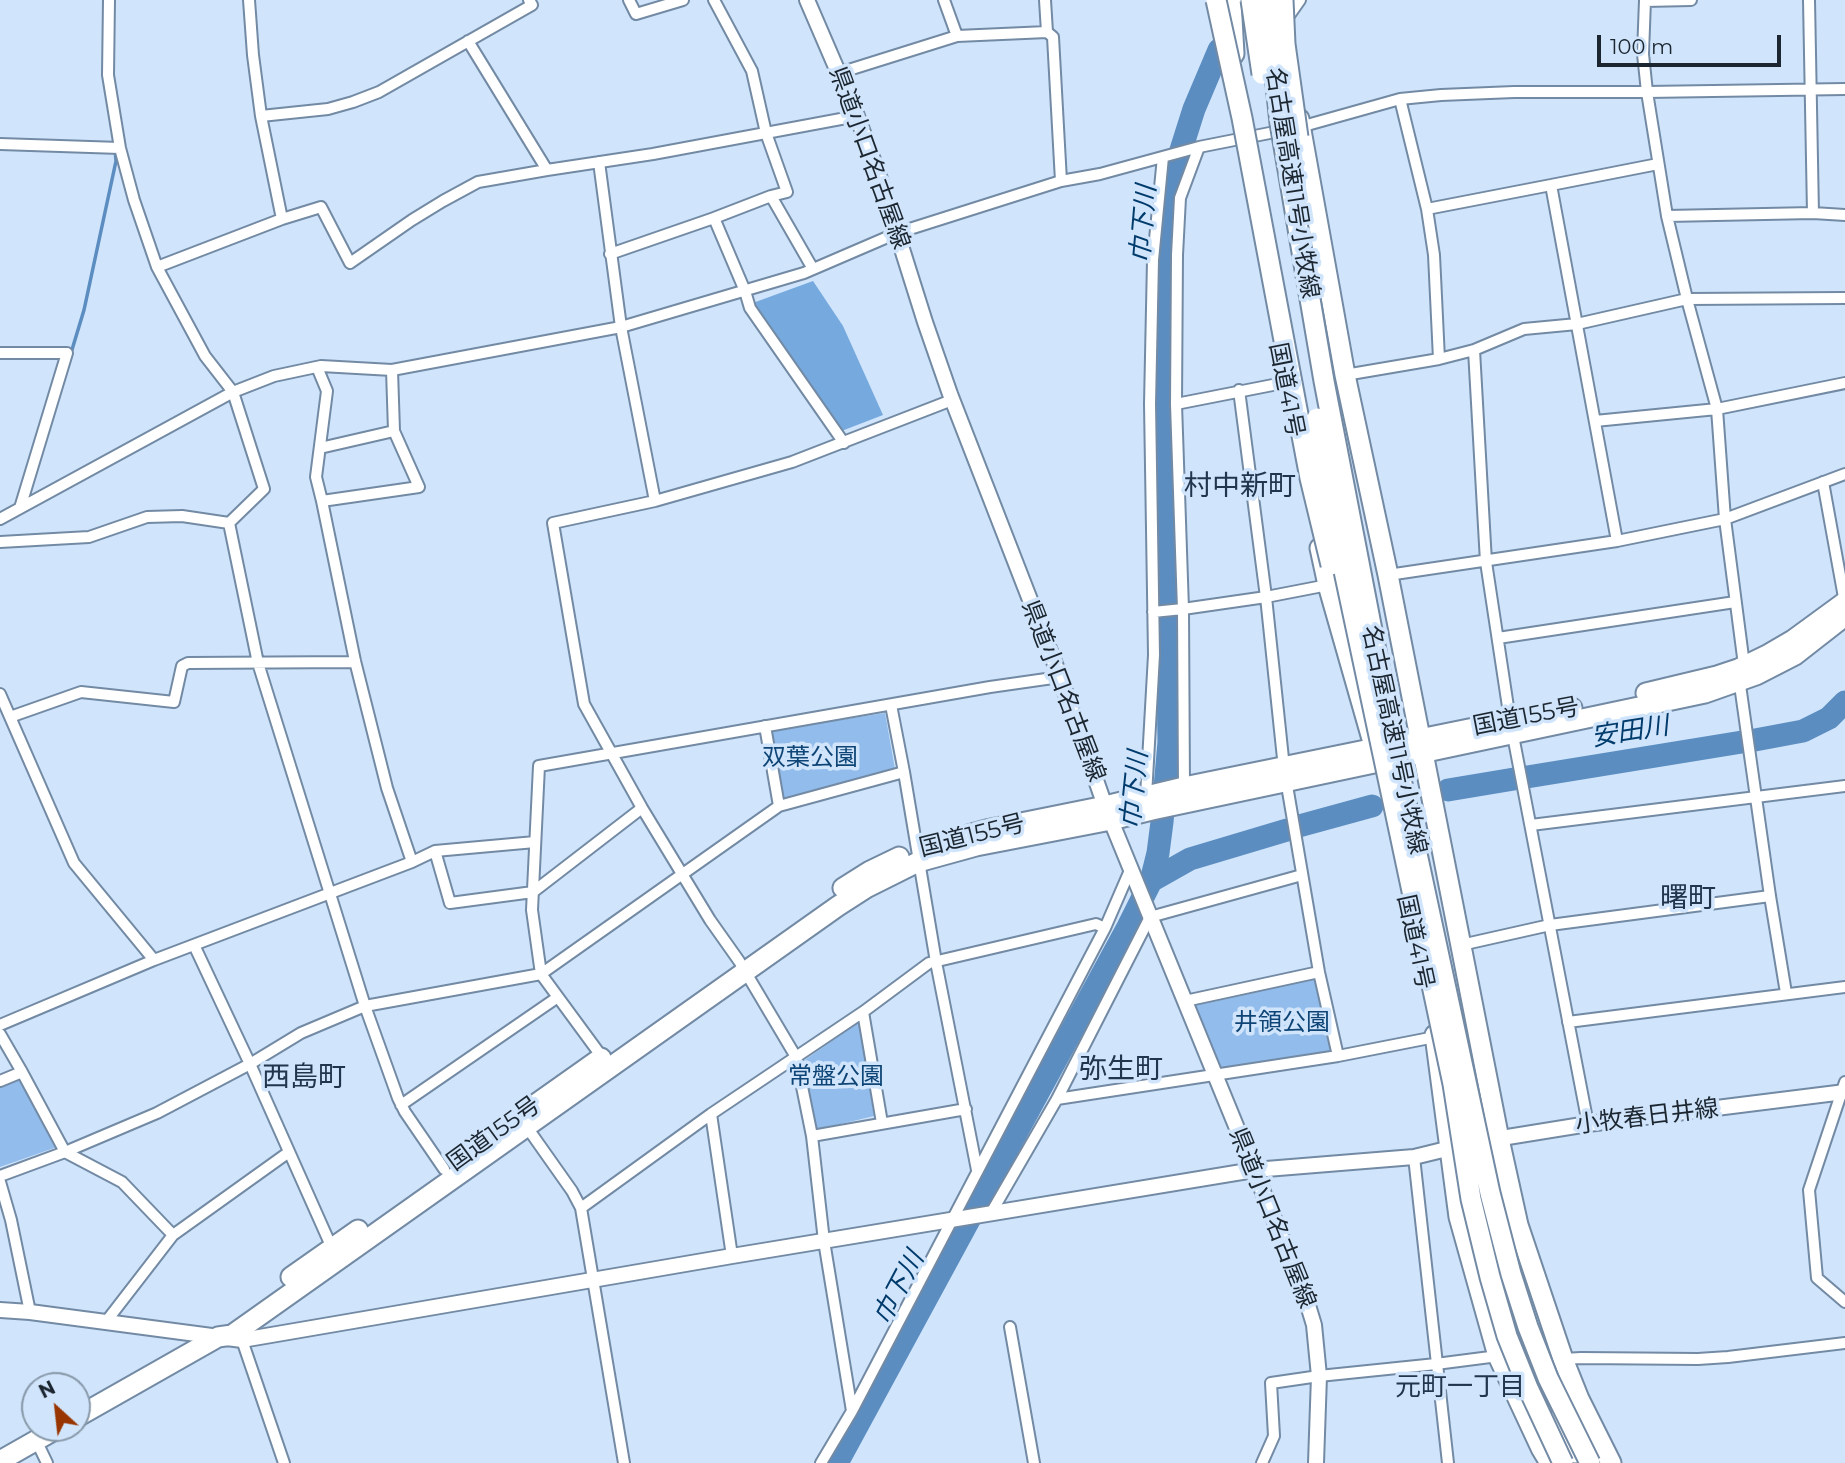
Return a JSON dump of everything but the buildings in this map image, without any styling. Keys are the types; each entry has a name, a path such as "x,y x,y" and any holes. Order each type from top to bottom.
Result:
{"highway":[{"path":"1216,0 1242,118 1310,478 1345,624 1363,666"},
{"name":"国道41号","path":"1230,0 1239,140 1283,383 1328,585 1376,755 1435,1037 1459,1217 1498,1356 1550,1463"},
{"path":"1251,0 1311,382 1363,666"},
{"name":"名古屋高速11号小牧線","path":"1267,0 1280,122 1324,381 1394,743 1490,1194 1528,1327 1548,1378 1590,1463"},
{"path":"1285,6 1285,44 1318,273 1324,381"},
{"name":"国道41号","path":"1285,6 1300,127 1345,375 1388,575 1518,1225 1563,1359 1579,1399 1611,1463"},
{"name":"国道155号","path":"91,1409 219,1337 232,1335 523,1121 742,967 822,901 870,871 986,830 1108,813 1177,794 1285,775 1511,727 1705,694 1793,640 1845,602"},
{"name":"国道155号","path":"1740,672 1795,655 1845,616"},
{"name":"名古屋高速11号小牧線","path":"1363,666 1452,1084 1471,1199 1490,1277 1507,1336 1563,1463"},
{"name":"国道155号","path":"219,1337 225,1325 332,1248 444,1169 523,1121 602,1058 742,967"},
{"path":"1452,1084 1495,1266 1511,1317 1524,1352 1580,1463"},
{"path":"0,1461 33,1442"}],"main road":[{"name":"県道小口名古屋線","path":"807,0 857,116 952,400 1060,677 1108,813 1304,1292 1314,1325 1319,1376 1316,1463"},
{"name":"小牧春日井線","path":"0,1310 242,1340 1254,1170 1414,1157 1449,1148 1588,1124 1844,1089"}],"street":[{"path":"109,0 108,75 120,148 134,200 157,267 205,356 233,392 264,489 229,523"},
{"path":"248,0 261,116 282,219"},
{"path":"261,116 328,109 379,92 532,5 529,0"},
{"path":"629,0 636,14 683,0"},
{"path":"610,254 771,195 787,192 766,133 752,71 714,0"},
{"path":"944,0 957,36"},
{"path":"1045,0 1046,32"},
{"path":"1285,6 1300,0"},
{"path":"1691,0 1645,1 1643,54 1667,216 1717,409 1740,672 1786,993"},
{"path":"1809,0 1813,214"},
{"path":"839,73 957,36 1046,32 1053,37 1060,181"},
{"path":"468,41 547,170"},
{"path":"0,519 233,392 274,376 317,366 392,370 621,327 813,269 897,233 1060,181 1100,174 1199,147 1300,127 1400,99 1514,92 1845,89"},
{"path":"1400,99 1427,209 1434,255 1439,359"},
{"path":"157,267 282,219 321,208 350,263 412,220 478,182 653,154 857,116"},
{"path":"0,145 120,148"},
{"path":"1177,794 1180,609 1176,404 1177,255 1180,198 1199,147"},
{"path":"1151,800 1154,654 1150,404 1153,273 1163,157"},
{"path":"599,162 621,327 655,501"},
{"path":"1427,209 1658,164"},
{"path":"1551,185 1617,541"},
{"path":"771,195 813,269"},
{"path":"1667,216 1845,215"},
{"path":"714,218 750,308 844,443"},
{"path":"1345,375 1439,359 1474,350 1524,329 1577,324 1687,299 1845,298"},
{"path":"1474,350 1486,562 1511,727 1588,1124"},
{"path":"0,353 67,353 20,508"},
{"path":"317,366 327,391 316,477 355,662 387,788 412,862"},
{"path":"322,501 419,487 394,431 392,370"},
{"path":"1176,404 1283,383"},
{"path":"1595,421 1717,409 1845,383"},
{"path":"1239,390 1266,597 1285,775 1319,972 1338,1056"},
{"path":"852,1411 824,1241 812,1136 796,1057 642,808 584,704 553,523 655,501 792,462 952,400"},
{"path":"320,448 394,431"},
{"path":"1388,575 1617,541 1725,519 1845,474"},
{"path":"1824,482 1845,602"},
{"path":"0,542 89,537 147,517 182,516 229,523"},
{"path":"229,523 258,663 365,1006 401,1105 444,1169"},
{"path":"1153,611 1266,597 1328,585"},
{"path":"1498,638 1735,602"},
{"path":"10,717 80,691 174,702 182,666 188,663 355,662"},
{"path":"602,1058 541,974 532,910 539,766 1060,677"},
{"path":"0,694 74,863 153,960"},
{"path":"891,705 936,962 978,1171"},
{"path":"765,726 779,806"},
{"path":"0,1176 157,1113 301,1033 365,1006 541,974 779,806 904,772"},
{"path":"1531,825 1845,786"},
{"path":"436,851 450,902 533,892 642,808"},
{"path":"0,1025 153,960 436,851 535,842"},
{"path":"820,1463 852,1411 978,1171 1105,928 1131,868"},
{"path":"991,1213 1057,1098 1150,917 1301,875"},
{"path":"1461,945 1550,925 1770,896"},
{"path":"581,1208 710,1114 863,1012 929,963 1096,925 1105,928"},
{"path":"194,945 332,1248"},
{"path":"1185,1001 1319,972"},
{"path":"1568,1022 1845,987"},
{"path":"401,1105 558,997"},
{"path":"863,1012 882,1123"},
{"path":"0,1034 65,1152 122,1182 173,1234"},
{"path":"1057,1098 1215,1076 1435,1037"},
{"path":"0,1081 22,1072"},
{"path":"1844,1089 1810,1190 1817,1278 1845,1302"},
{"path":"812,1136 966,1108"},
{"path":"710,1114 733,1256"},
{"path":"523,1121 581,1208 624,1463"},
{"path":"105,1322 173,1234 289,1153"},
{"path":"1414,1157 1448,1463"},
{"path":"0,1182 11,1220 30,1312"},
{"path":"1010,1327 1034,1463"},
{"path":"242,1340 284,1463"},
{"path":"1563,1359 1698,1359 1845,1343"},
{"path":"1262,1463 1274,1436 1271,1384 1498,1356"},
{"path":"37,1442 47,1463"}],"green space":[{"name":"双葉公園","path":"885,713 895,769 783,800 769,731"},
{"name":"井領公園","path":"1319,972 1338,1056 1215,1076 1185,1001"},
{"name":"常盤公園","path":"859,1022 874,1116 816,1130 802,1062"},
{"path":"21,1078 57,1147 0,1167 0,1087"}],"shaded area":[{"path":"813,281 843,326 883,415 839,432 750,304"}],"waterway":[{"name":"巾下川","path":"837,1463 1151,881 1158,853 1169,742 1164,426 1168,235 1181,150 1194,109 1219,50"},
{"path":"71,353 84,310 116,161 115,149"},
{"name":"安田川","path":"1755,740 1803,731 1829,718 1845,702"},
{"name":"安田川","path":"1527,777 1742,742"},
{"name":"安田川","path":"1448,790 1514,779"},
{"name":"安田川","path":"1299,826 1372,806"},
{"name":"安田川","path":"1151,881 1190,859 1287,830"}],"district":[{"name":"村中新町","path":"1240,487"},
{"name":"曙町","path":"1688,899"},
{"name":"弥生町","path":"1121,1070"},
{"name":"西島町","path":"304,1078"},
{"name":"元町一丁目","path":"1460,1387"}]}
